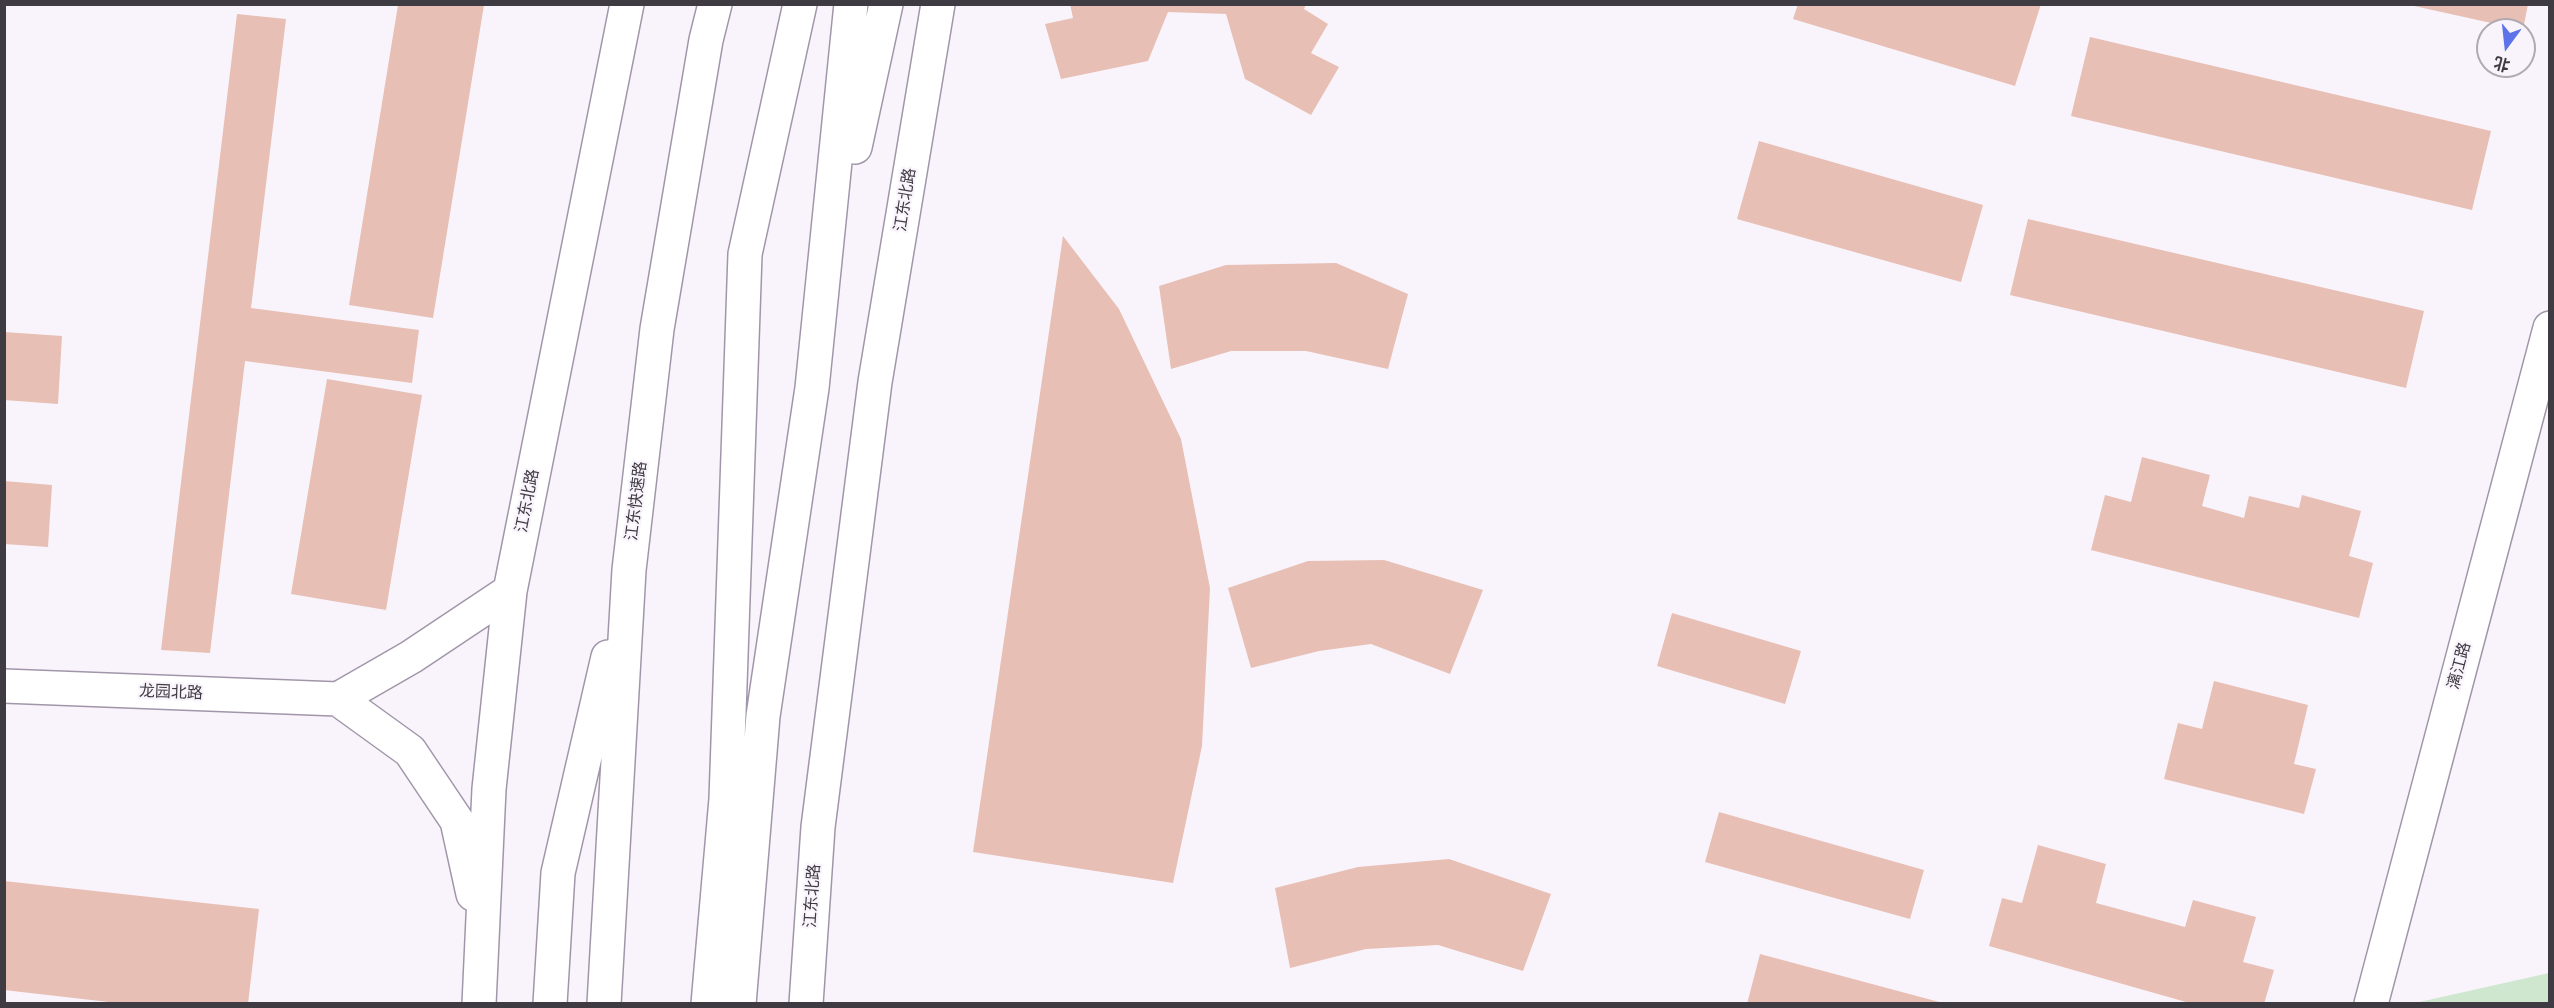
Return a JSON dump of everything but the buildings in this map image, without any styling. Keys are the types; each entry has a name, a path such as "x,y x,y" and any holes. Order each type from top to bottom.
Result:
{"main road":[{"name":"江东北路","path":"479,1004 489,789 510,591 627,4"},
{"path":"706,40 708,4"},
{"name":"江东快速路","path":"604,1004 629,570 657,329 706,40 715,4"},
{"path":"708,1004 726,799 744,254 800,4"},
{"path":"812,388 851,4"},
{"path":"739,1004 763,716 812,388 862,111 886,4"},
{"name":"江东北路","path":"806,1004 818,827 875,382 938,4"},
{"name":"漓江路","path":"2371,1004 2550,328"},
{"path":"550,1004 558,873 629,570"},
{"path":"483,940 457,821 410,751 338,699 411,657 510,591"},
{"name":"龙园北路","path":"4,686 338,699"}],"green space":[{"path":"2549,973 2549,1003 2415,1003"}]}
